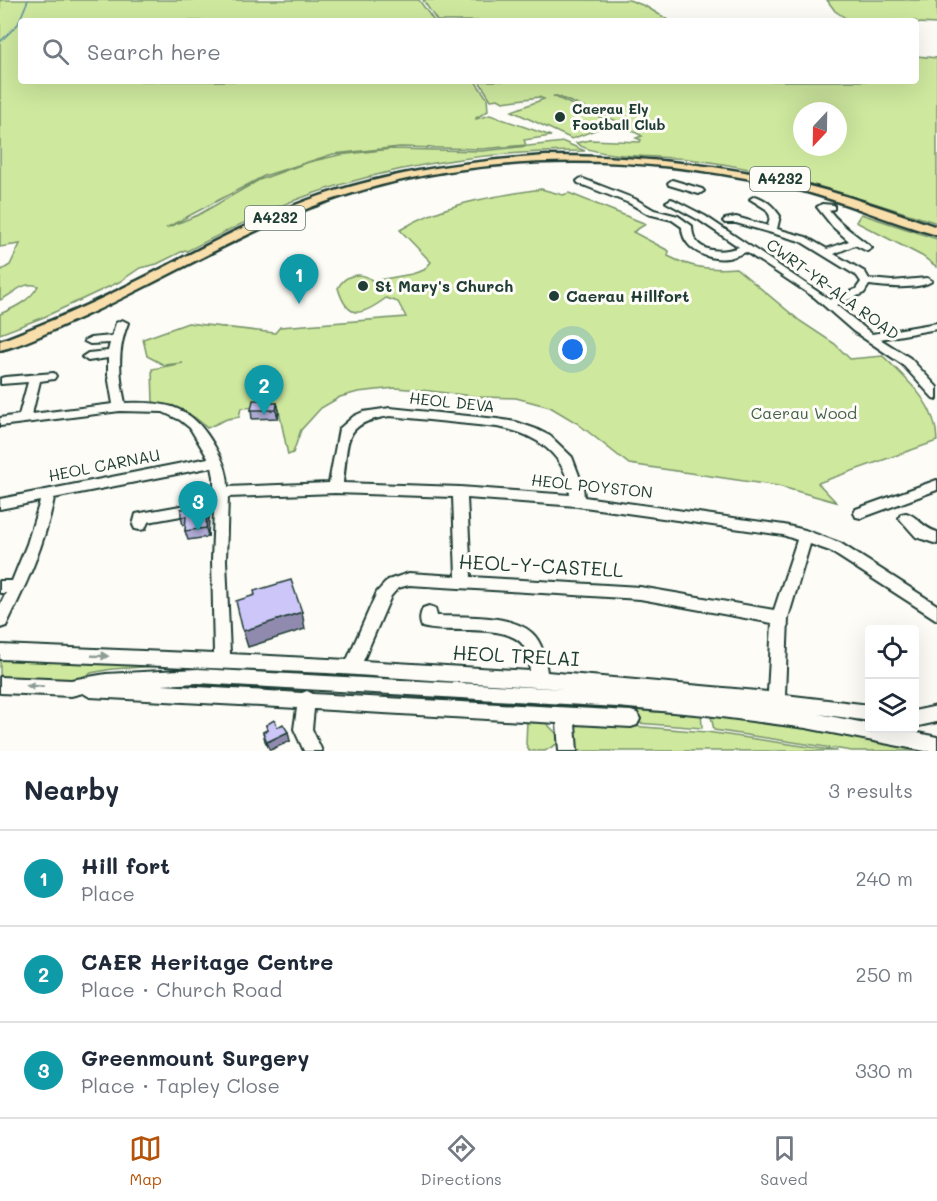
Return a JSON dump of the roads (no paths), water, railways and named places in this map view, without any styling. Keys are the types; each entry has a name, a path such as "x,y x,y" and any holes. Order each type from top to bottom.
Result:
{"main road":[{"name":"A4232","path":"0,346 95,306 262,223 335,194 390,178 454,167 569,156"},
{"name":"A4232","path":"0,338 88,302 256,220 329,191 384,175 442,164 501,157 569,156 678,160 798,183 937,225"},
{"name":"A4232","path":"620,158 687,166 795,186 937,231"}],"street":[{"path":"581,181 600,186 651,212 680,221 687,226 687,236 691,242 709,254 727,255 747,248"},
{"name":"CWRT-YR-ALA ROAD","path":"672,183 694,190 671,202 702,218 830,304 857,329 906,361 937,395"},
{"path":"758,202 771,209 775,217 772,230"},
{"path":"831,207 822,207 838,228 855,242 867,248"},
{"path":"728,221 736,220 803,239 854,268 866,282 892,284 919,280"},
{"path":"827,253 855,242"},
{"path":"830,304 860,291 866,282"},
{"path":"120,407 113,373 115,339 122,323"},
{"path":"871,338 884,334 937,327"},
{"name":"CWRT-YR-ALA ROAD","path":"884,334 898,349"},
{"path":"90,341 115,339"},
{"path":"87,357 114,354"},
{"path":"6,381 50,376"},
{"path":"24,419 35,378"},
{"path":"0,422 120,407 157,407 173,411 192,421 202,432 221,474 219,562 224,637 222,661"},
{"name":"HEOL DEVA","path":"334,488 344,432 358,419 367,415 390,412 516,426 531,432 545,439 567,460 576,486 577,501"},
{"name":"HEOL CARNAU","path":"0,504 216,461"},
{"path":"869,508 937,485"},
{"name":"HEOL POYSTON","path":"140,525 141,518 220,498 334,488 460,492 577,501 718,519 784,530 805,536 835,547 937,613"},
{"path":"460,492 464,582"},
{"path":"0,621 35,547 44,519 48,494"},
{"path":"906,518 921,533 937,538"},
{"path":"776,699 780,618 805,536"},
{"name":"HEOL-Y-CASTELL","path":"352,668 385,592 393,584 409,579 640,593 780,618"},
{"path":"0,587 17,587"},
{"path":"429,613 428,622 507,628 526,636 533,647 539,679"},
{"name":"HEOL TRELAI","path":"0,652 159,657 634,685 776,699 865,712"},
{"name":"HEOL TRELAI","path":"159,657 198,676"},
{"name":"HEOL TRELAI","path":"71,688 106,681 198,676 439,688 706,706 806,720 937,745"},
{"name":"HEOL TRELAI","path":"0,685 307,699 631,719"},
{"path":"437,707 439,688"},
{"path":"307,699 303,729 309,750"},
{"path":"919,718 937,714"},
{"path":"565,715 568,751"}],"waterway":[{"path":"20,18 28,0"},
{"path":"0,42 18,24"}],"place":[{"name":"Caerau Ely Football Club","path":"560,117"},
{"name":"St Mary's Church","path":"363,286"},
{"name":"Caerau Hillfort","path":"554,296"},
{"name":"Hill fort","path":"299,304"},
{"name":"CAER Heritage Centre","path":"264,415"},
{"name":"Greenmount Surgery","path":"198,531"}],"park label":[{"name":"Caerau Wood","path":"804,413"}]}
